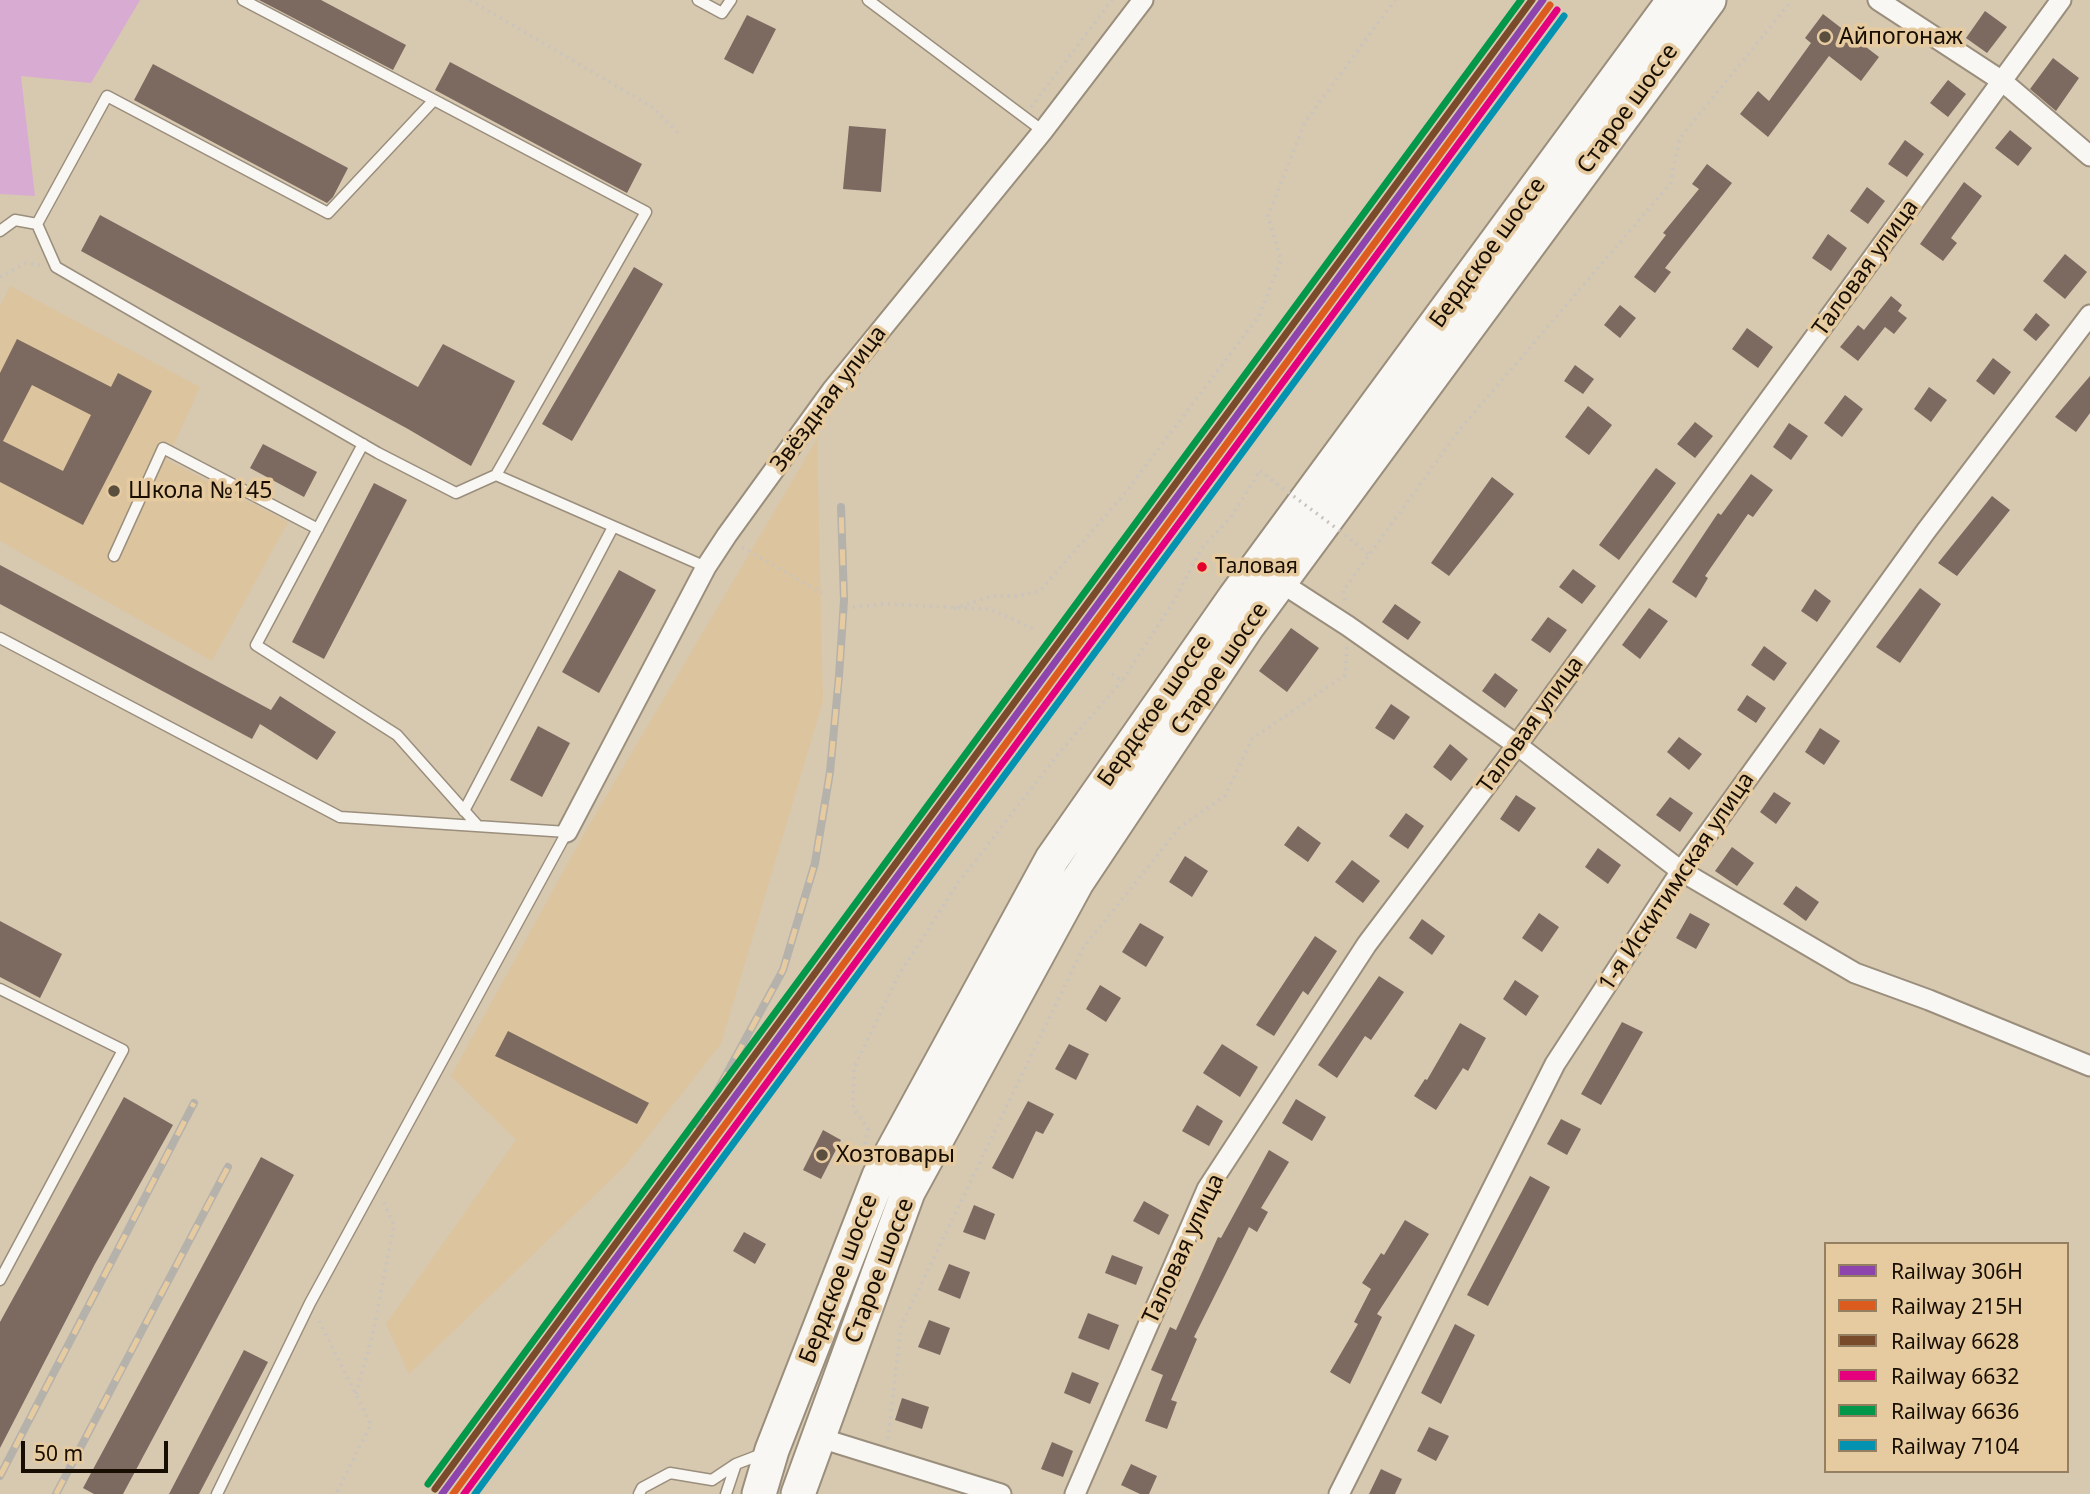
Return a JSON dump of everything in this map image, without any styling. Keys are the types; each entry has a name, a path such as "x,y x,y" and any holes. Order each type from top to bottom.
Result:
{"highway":[{"name":"Бердское шоссе","path":"759,1494 772,1450 879,1175 1052,859 1235,597 1674,0"},
{"name":"Старое шоссе","path":"817,1437 908,1192 1077,882 1280,582 1709,0"},
{"path":"798,1494 817,1437"}],"street":[{"name":"Звёздная улица","path":"567,832 706,567 727,536 832,390 1043,131 1143,0"},
{"path":"1878,0 2002,81 2090,156"},
{"name":"Таловая улица","path":"1075,1494 1207,1189 1367,944 1517,745 2061,0"},
{"name":"1-я Искитимская улица","path":"1339,1494 1555,1064 1681,871 1926,531 2090,315"},
{"path":"1280,582 1348,626 1517,745 1681,871 1855,974 1929,1000 2090,1066"},
{"path":"817,1437 1001,1494"}],"lane":[{"path":"37,223 56,267 363,444 456,493 496,475 646,212 243,0"},
{"path":"698,0 722,13 731,0"},
{"path":"868,0 1043,131"},
{"path":"37,223 107,96 328,213 435,100"},
{"path":"0,231 15,220 37,223"},
{"path":"363,444 256,645 397,735 478,826"},
{"path":"114,556 163,448 318,529"},
{"path":"496,475 706,567"},
{"path":"464,811 613,527"},
{"path":"0,638 340,817 567,832 310,1303 217,1494"},
{"path":"0,989 123,1050 0,1280"},
{"path":"0,1253 10,1261"},
{"path":"639,1494 642,1488 670,1473 712,1480 736,1464 772,1450"},
{"path":"726,1494 736,1464"}],"path":[{"path":"470,0 652,107 679,134"},
{"path":"1024,117 1112,0"},
{"path":"954,609 991,596 1018,596 1040,591 1126,492 1259,316 1281,260 1268,216 1305,122 1395,0"},
{"path":"886,1458 901,1326 1083,948 1180,827 1225,796 1252,739 1345,675 1348,626 1343,591 1461,429 1670,184 1680,138 1792,0"},
{"path":"0,277 26,263 56,267"},
{"path":"863,1154 868,1129 853,1108 854,1068 897,978 958,883 1059,753 1122,681 1174,601 1201,549 1230,517 1260,471 1371,556"},
{"path":"727,536 821,593"},
{"path":"853,607 886,604 990,609 1036,630"},
{"path":"1112,674 1122,681"},
{"path":"356,1394 373,1333 394,1226 376,1182"},
{"path":"310,1303 371,1424 336,1494"}],"shaded area":[{"path":"0,0 140,0 91,83 21,76 35,196 0,194"},
{"name":"Школа №145","path":"10,286 200,387 167,460 288,522 212,661 0,541 0,306"},
{"path":"817,439 823,701 721,1044 624,1167 409,1374 386,1324 516,1140 451,1076 585,832"}],"building":[{"path":"259,0 321,0 406,45 393,70"},
{"path":"1985,11 2007,27 1987,53 1966,38"},
{"path":"1823,14 1879,57 1861,81 1829,56 1768,137 1740,114 1758,91 1769,101 1811,43 1805,38"},
{"path":"747,15 776,29 753,74 724,59"},
{"path":"2053,58 2079,78 2056,111 2030,89"},
{"path":"450,62 642,164 627,193 435,90"},
{"path":"153,64 348,168 333,197 327,203 134,100"},
{"path":"1948,80 1966,94 1948,117 1930,103"},
{"path":"849,126 886,129 881,192 843,189"},
{"path":"2010,130 2032,148 2018,166 1995,148"},
{"path":"1905,140 1924,154 1907,177 1888,164"},
{"path":"1707,164 1732,183 1665,268 1671,272 1655,293 1634,277 1666,235 1663,233 1699,189 1692,184"},
{"path":"1964,182 1982,196 1951,238 1957,243 1943,261 1920,244"},
{"path":"1867,187 1885,201 1868,224 1850,211"},
{"path":"100,215 418,387 443,344 515,381 471,466 81,251"},
{"path":"1828,234 1847,248 1831,271 1812,258"},
{"path":"2065,254 2087,272 2065,299 2043,281"},
{"path":"634,267 663,284 572,441 542,424"},
{"path":"1891,296 1902,305 1898,311 1907,318 1894,334 1885,327 1858,361 1840,347 1858,325 1864,330"},
{"path":"1620,305 1636,318 1620,338 1604,325"},
{"path":"2036,313 2050,325 2036,341 2023,330"},
{"path":"1747,328 1773,347 1758,368 1732,349"},
{"path":"17,339 111,387 118,373 152,391 83,525 0,482 0,373","holes":["32,385 91,415 63,471 3,441"]},
{"path":"1993,358 2011,372 1994,395 1976,381"},
{"path":"1575,365 1594,379 1583,394 1564,381"},
{"path":"2090,376 2090,413 2076,432 2055,417"},
{"path":"1929,387 1947,400 1931,422 1914,409"},
{"path":"1845,395 1863,409 1842,437 1824,423"},
{"path":"1588,406 1612,425 1589,455 1565,437"},
{"path":"1695,422 1713,436 1695,458 1677,444"},
{"path":"1789,423 1808,436 1791,460 1773,447"},
{"path":"263,444 317,472 304,497 250,468"},
{"path":"1656,468 1676,483 1619,560 1599,545"},
{"path":"1751,474 1773,490 1753,517 1748,514 1705,576 1708,578 1696,598 1672,582 1718,513 1721,515"},
{"path":"1492,477 1514,494 1449,576 1431,563"},
{"path":"374,483 407,500 324,659 292,642"},
{"path":"1992,496 2010,510 1957,576 1938,563"},
{"path":"0,565 271,710 280,696 336,732 317,760 260,724 252,739 0,604"},
{"path":"1573,569 1596,586 1582,604 1559,587"},
{"path":"619,570 656,590 599,693 562,672"},
{"path":"1920,588 1941,604 1900,663 1876,647"},
{"path":"1815,589 1831,601 1817,622 1801,611"},
{"path":"1395,604 1421,622 1408,640 1382,622"},
{"path":"1649,608 1668,621 1640,659 1622,645"},
{"path":"1548,617 1567,630 1550,653 1531,640"},
{"path":"1291,628 1319,648 1287,692 1259,671"},
{"path":"1764,646 1787,663 1774,681 1751,665"},
{"path":"1495,673 1518,690 1505,708 1482,691"},
{"path":"1747,695 1766,708 1756,723 1737,710"},
{"path":"1391,704 1410,717 1394,740 1375,728"},
{"path":"538,726 570,743 542,797 510,780"},
{"path":"1820,728 1840,741 1824,765 1805,752"},
{"path":"1679,737 1702,754 1689,770 1667,752"},
{"path":"1450,744 1468,759 1451,781 1433,767"},
{"path":"1774,792 1791,803 1776,824 1760,812"},
{"path":"1516,795 1536,808 1519,832 1500,819"},
{"path":"1670,797 1693,813 1680,832 1656,815"},
{"path":"1406,813 1424,826 1408,849 1389,836"},
{"path":"1298,826 1321,843 1308,862 1284,845"},
{"path":"1732,847 1754,863 1737,886 1715,871"},
{"path":"1598,848 1621,865 1608,884 1585,867"},
{"path":"1185,856 1208,871 1192,897 1169,882"},
{"path":"1352,860 1380,881 1363,903 1335,882"},
{"path":"1796,886 1819,902 1806,921 1783,904"},
{"path":"1539,913 1559,927 1542,952 1522,938"},
{"path":"1690,913 1710,924 1696,949 1676,938"},
{"path":"1422,919 1445,936 1432,955 1409,938"},
{"path":"0,921 62,954 40,998 0,977"},
{"path":"1140,923 1164,937 1146,967 1122,952"},
{"path":"1315,936 1337,951 1308,995 1303,991 1274,1036 1256,1025"},
{"path":"1379,976 1404,992 1371,1040 1365,1036 1337,1078 1318,1065"},
{"path":"1515,980 1539,996 1526,1016 1503,999"},
{"path":"1100,985 1121,998 1106,1022 1086,1009"},
{"path":"1622,1022 1643,1032 1601,1105 1581,1094"},
{"path":"1460,1023 1486,1038 1468,1071 1463,1068 1436,1110 1414,1096 1425,1079 1427,1080"},
{"path":"508,1031 649,1103 637,1124 495,1056"},
{"path":"1069,1044 1089,1054 1076,1080 1055,1069"},
{"path":"1222,1044 1258,1067 1240,1097 1203,1073"},
{"path":"124,1097 173,1125 95,1264 0,1448 0,1322"},
{"path":"1296,1099 1326,1117 1312,1141 1282,1123"},
{"path":"1028,1101 1054,1114 1043,1134 1036,1131 1013,1179 992,1168"},
{"path":"1197,1105 1223,1121 1209,1146 1182,1131"},
{"path":"1561,1119 1581,1129 1567,1155 1547,1144"},
{"name":"Хозтовары","path":"823,1130 841,1140 821,1179 803,1170"},
{"path":"1269,1150 1289,1162 1261,1208 1268,1212 1257,1232 1249,1227 1194,1337 1197,1339 1171,1400 1177,1402 1167,1429 1145,1421 1163,1375 1151,1370 1170,1327 1176,1330 1218,1237 1221,1238"},
{"path":"261,1157 294,1175 123,1494 94,1494 83,1488"},
{"path":"1530,1176 1550,1187 1488,1306 1467,1295"},
{"path":"1144,1201 1169,1215 1159,1235 1133,1221"},
{"path":"974,1205 995,1214 985,1240 963,1232"},
{"path":"1405,1220 1429,1234 1377,1314 1382,1317 1350,1384 1330,1372 1358,1324 1354,1322 1371,1289 1362,1283 1381,1253 1384,1255"},
{"path":"744,1232 766,1244 755,1264 733,1251"},
{"path":"1112,1255 1143,1267 1136,1285 1105,1273"},
{"path":"949,1264 970,1272 960,1299 938,1290"},
{"path":"1088,1313 1119,1325 1109,1350 1078,1338"},
{"path":"929,1320 950,1328 940,1355 918,1347"},
{"path":"1455,1324 1475,1335 1441,1404 1421,1393"},
{"path":"244,1350 268,1362 199,1494 169,1494"},
{"path":"1072,1372 1099,1383 1090,1404 1064,1393"},
{"path":"902,1398 929,1407 922,1429 895,1420"},
{"path":"1429,1427 1449,1436 1436,1461 1417,1451"},
{"path":"1052,1442 1073,1451 1063,1477 1041,1469"},
{"path":"1131,1464 1157,1476 1149,1494 1140,1494 1121,1485"},
{"path":"1381,1469 1402,1479 1395,1494 1369,1494"}],"railway":[{"path":"689,1143 783,970 815,863 830,772 839,676 844,600 841,507"},
{"path":"0,1476 194,1103"},
{"path":"56,1494 228,1167"}],"rail line":[{"name":"6636","path":"428,1484 1521,0"},
{"name":"6628","path":"435,1489 1532,0"},
{"name":"306Н","path":"442,1494 1543,0"},
{"name":"215Н","path":"453,1494 1550,5"},
{"name":"6632","path":"464,1494 1557,10"},
{"name":"7104","path":"475,1494 1564,16"}],"place":[{"name":"Айпогонаж","path":"1825,37"},
{"name":"Школа №145","path":"114,491"},
{"name":"Таловая","path":"1202,567"},
{"name":"Хозтовары","path":"822,1155"}]}
